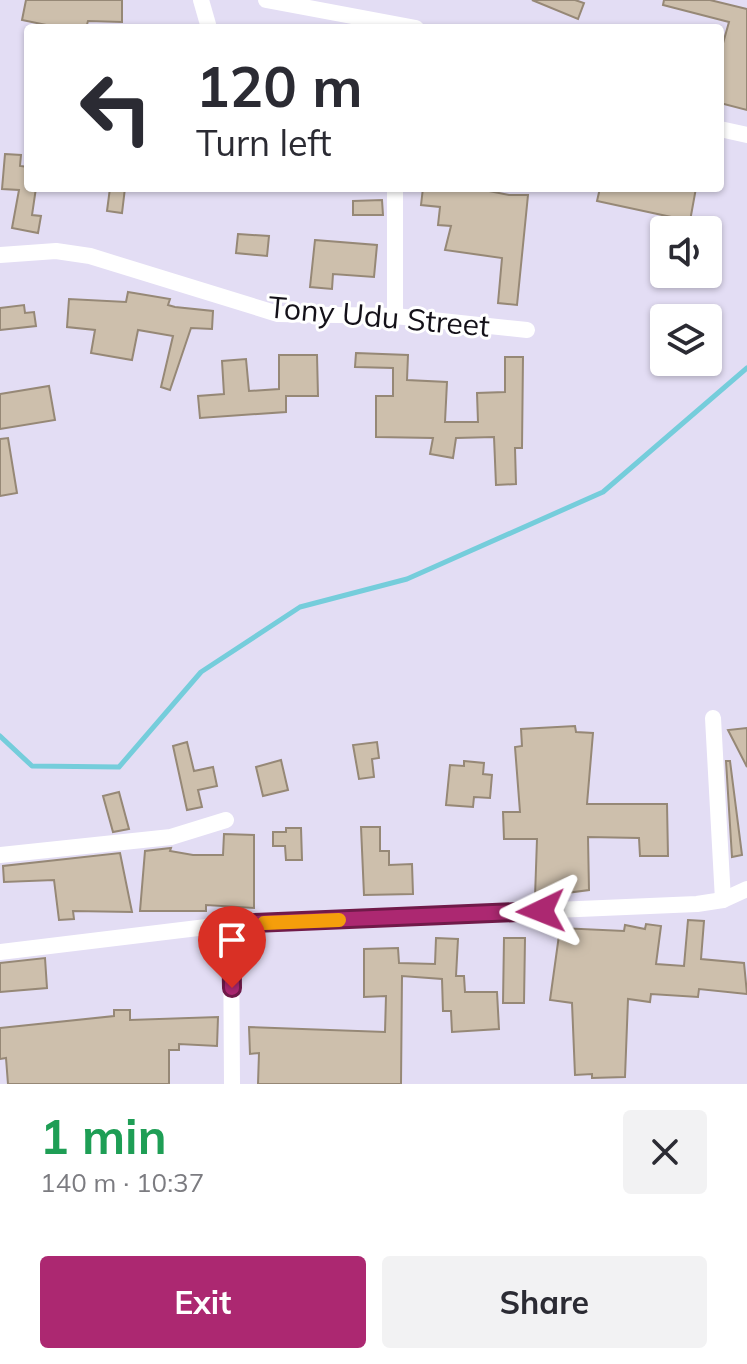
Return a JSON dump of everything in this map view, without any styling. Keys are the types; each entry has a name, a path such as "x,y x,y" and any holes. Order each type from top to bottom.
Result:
{"street":[{"path":"201,0 208,24"},
{"path":"266,0 395,24"},
{"path":"724,130 747,135"},
{"path":"395,192 395,316"},
{"name":"Tony Udu Street","path":"0,255 56,251 90,256 278,314 395,316 527,330"},
{"path":"713,718 723,900"},
{"path":"0,855 171,837 226,820"},
{"path":"0,952 231,924 681,905 723,900 747,889"},
{"path":"231,924 232,1084"}],"building":[{"path":"26,0 122,0 122,22 42,24 22,20"},
{"path":"532,0 575,0 584,3 578,19"},
{"path":"664,0 710,0 747,9 747,110 724,104 724,40 729,22 663,5"},
{"path":"5,154 21,155 24,192 35,192 32,215 41,216 38,233 12,228 19,190 2,189"},
{"path":"109,192 125,192 122,213 107,211"},
{"path":"423,192 528,195 517,305 498,303 502,258 445,250 451,226 438,225 440,207 421,205"},
{"path":"599,192 695,192 691,216 667,216 597,201"},
{"path":"382,200 383,215 353,215 353,201"},
{"path":"238,234 269,236 267,256 236,253"},
{"path":"315,240 377,245 374,277 333,274 332,289 310,287"},
{"path":"128,292 170,299 168,305 175,307 213,311 212,329 191,328 170,390 161,387 173,336 138,330 132,360 91,353 95,330 67,327 69,299 126,302"},
{"path":"24,305 25,313 34,312 36,326 0,330 0,308"},
{"path":"356,353 408,355 407,380 447,382 445,422 478,422 477,393 505,392 505,357 523,357 522,448 515,448 516,484 496,485 494,437 456,438 453,458 430,454 433,438 376,437 376,396 393,396 393,368 355,367"},
{"path":"279,355 317,355 318,396 286,396 286,412 200,418 198,396 224,394 222,361 246,359 249,391 279,389"},
{"path":"49,386 55,420 0,429 0,394"},
{"path":"8,438 17,493 0,496 0,439"},
{"path":"575,726 576,732 593,733 587,804 667,804 668,856 640,856 639,838 588,837 589,890 535,897 537,839 504,839 503,812 520,812 515,747 522,746 521,729"},
{"path":"747,728 747,767 728,730"},
{"path":"187,742 194,771 213,767 217,786 198,790 202,807 187,810 173,746"},
{"path":"377,742 379,758 372,759 374,777 359,779 353,745"},
{"path":"281,760 288,790 263,796 256,767"},
{"path":"464,761 484,763 483,774 492,775 490,798 474,797 473,807 446,805 450,765 464,766"},
{"path":"726,761 730,761 742,855 732,857"},
{"path":"119,792 129,829 113,832 103,796"},
{"path":"361,827 380,827 380,851 389,851 389,865 412,864 413,894 364,895"},
{"path":"286,828 301,828 302,860 286,860 285,846 273,846 273,832 286,832"},
{"path":"224,834 254,835 254,908 206,905 206,911 140,911 145,851 171,848 170,851 193,855 223,855"},
{"path":"120,853 132,912 73,911 74,919 59,920 54,880 4,882 3,866"},
{"path":"688,920 704,921 701,959 744,963 747,994 699,989 698,997 651,994 650,1002 628,999 625,1077 575,1075 572,1003 550,1000 560,928 624,931 625,925 645,929 646,924 661,926 656,964 684,966"},
{"path":"436,938 458,939 456,976 464,976 465,992 497,992 499,1029 452,1032 451,1011 443,1011 442,979 402,976 401,1084 258,1084 259,1053 250,1054 249,1027 385,1032 386,996 364,997 364,949 398,948 399,963 435,964"},
{"path":"504,938 525,938 524,1003 503,1003"},
{"path":"45,958 47,988 0,992 0,963"},
{"path":"114,1010 130,1010 130,1020 218,1017 217,1046 179,1044 179,1050 169,1050 169,1084 8,1084 6,1058 0,1059 0,1028 114,1016"}],"waterway":[{"path":"0,736 32,766 119,767 201,672 300,607 407,579 603,492 747,368"}],"slow traffic":[{"path":"264,923 339,920"}],"route":[{"path":"232,988 231,924 541,911"}]}
